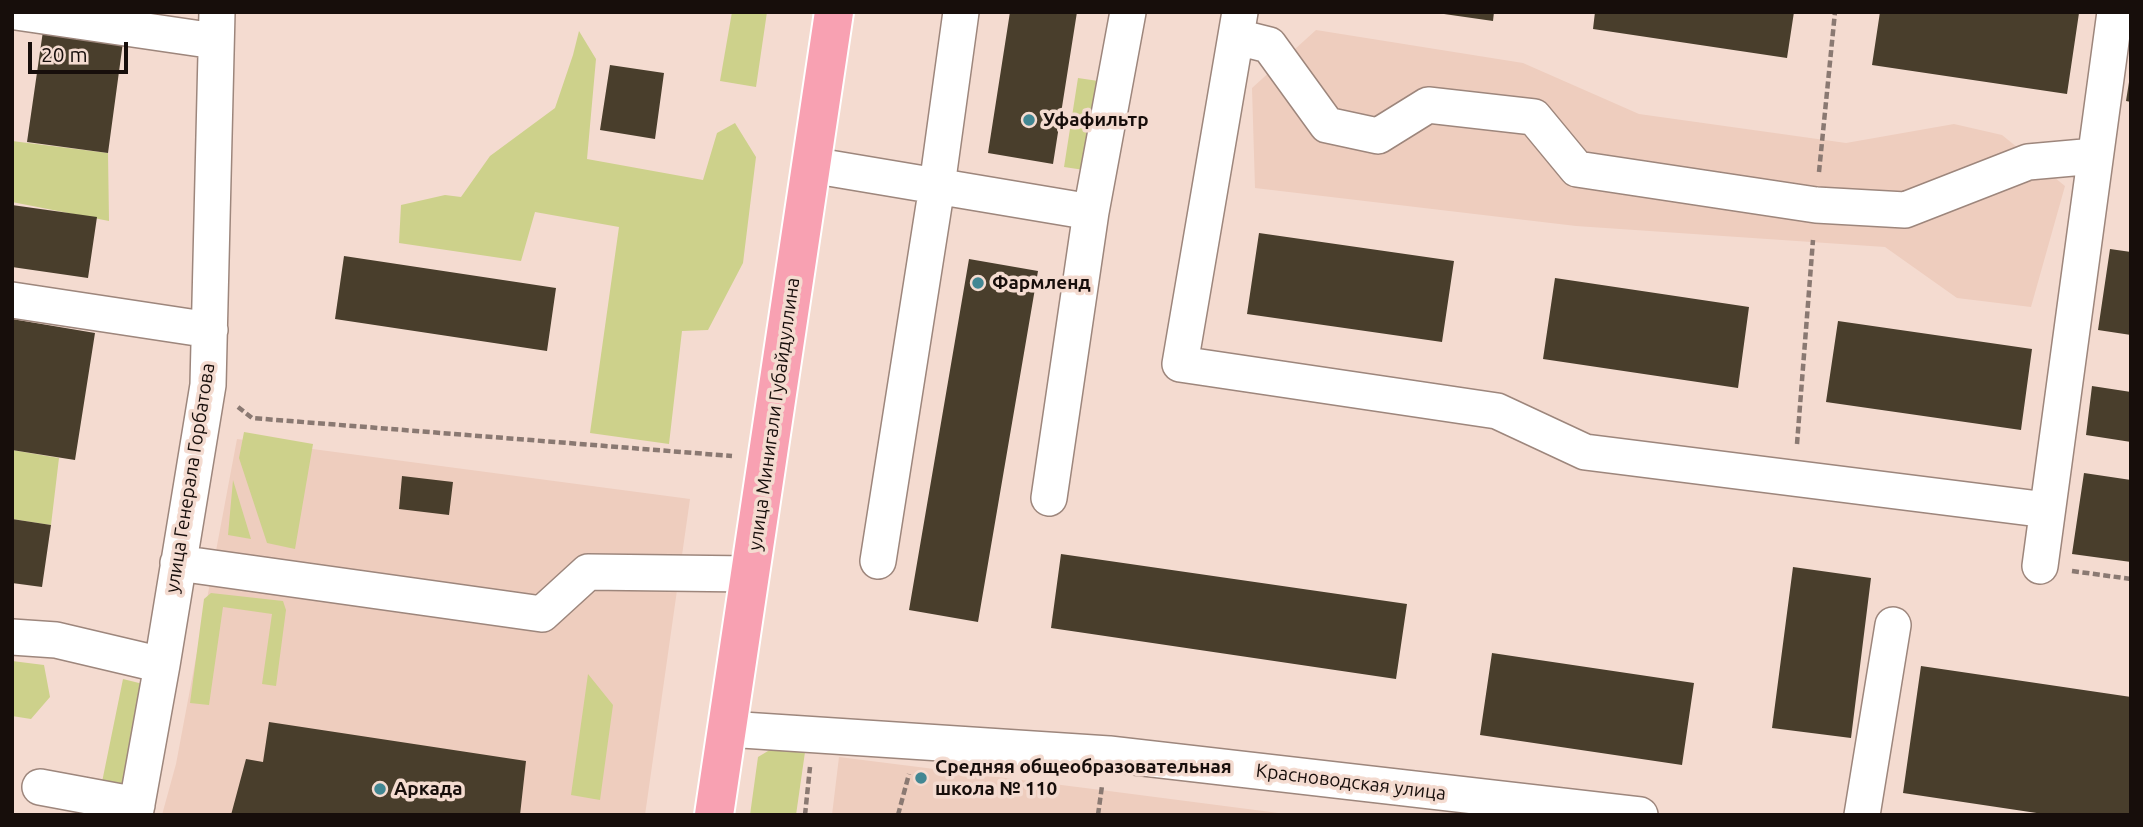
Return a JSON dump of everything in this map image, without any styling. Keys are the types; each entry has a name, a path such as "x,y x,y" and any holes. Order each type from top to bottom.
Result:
{"main road":[{"name":"улица Минигали Губайдуллина","path":"714,815 834,12"}],"street":[{"path":"16,12 216,27"},
{"path":"878,561 937,186 961,12"},
{"path":"1049,498 1091,212 1128,12"},
{"path":"2040,566 2115,12"},
{"path":"2047,510 1585,452 1497,411 1180,364 1238,25 1269,45 1327,125 1378,136 1429,106 1534,117 1577,169 1815,205 1905,210 2028,162 2095,156"},
{"name":"улица Генерала Горбатова","path":"136,810 208,385 216,27"},
{"path":"811,165 1091,212"},
{"path":"12,300 210,330"},
{"path":"178,563 542,614 588,572 750,574"},
{"path":"1862,815 1893,625"},
{"path":"12,637 56,640 162,665"},
{"name":"Красноводская улица","path":"727,729 1109,754 1640,815"},
{"path":"40,788 136,810"}],"path":[{"path":"1794,478 1815,205 1835,12"},
{"path":"208,385 252,418 767,458"},
{"path":"2040,566 2131,579"},
{"path":"805,815 813,734"},
{"path":"898,815 911,766"}],"shaded area":[{"path":"1316,30 1523,63 1639,114 1846,143 1954,124 2002,135 2065,186 2031,307 1957,298 1885,247 1576,226 1255,188 1252,88"},
{"path":"237,439 690,499 645,815 162,815 176,764"},
{"name":"Средняя общеобразовательная школа № 110","path":"839,757 1101,790 1294,815 832,815"}],"green space":[{"path":"732,12 767,12 756,87 720,81"},
{"path":"579,31 596,59 587,159 703,180 717,133 735,123 756,157 743,263 708,330 682,331 669,444 590,433 619,227 535,212 521,261 399,243 401,205 445,195 461,197 490,156 555,108"},
{"path":"1078,78 1105,82 1091,171 1064,167"},
{"path":"12,141 108,153 109,221 12,202"},
{"path":"244,432 313,444 295,549 267,543 239,458"},
{"path":"12,450 59,458 51,525 12,519"},
{"path":"233,480 251,539 228,535"},
{"path":"211,593 283,601 286,610 276,686 262,684 272,614 223,607 209,705 190,703 204,599"},
{"path":"12,661 44,665 50,697 31,719 12,716"},
{"path":"588,674 613,705 600,800 571,795"},
{"path":"123,679 143,684 121,791 101,787"},
{"path":"773,748 805,752 796,815 750,815 758,757"}],"building":[{"path":"1010,12 1077,12 1053,164 988,153"},
{"path":"1444,12 1494,12 1493,21"},
{"path":"1595,12 1794,12 1787,58 1593,29"},
{"path":"1880,12 2079,13 2067,94 1872,65"},
{"path":"43,31 123,42 108,153 27,142"},
{"path":"610,65 664,73 655,139 600,130"},
{"path":"2131,82 2131,102 2126,101"},
{"path":"12,205 97,217 88,278 12,267"},
{"path":"1259,233 1454,261 1442,342 1247,314"},
{"path":"2110,249 2131,252 2131,335 2098,330"},
{"path":"344,256 556,288 547,351 335,319"},
{"path":"969,259 1038,271 978,622 909,610"},
{"path":"1555,278 1749,307 1738,388 1543,359"},
{"path":"12,319 95,333 75,460 12,450"},
{"path":"1838,321 2032,349 2021,430 1826,402"},
{"path":"2092,386 2131,392 2131,442 2086,435"},
{"path":"2084,473 2131,480 2131,562 2072,554"},
{"path":"402,476 453,482 449,515 399,509"},
{"path":"12,519 51,525 42,587 12,583"},
{"path":"1061,554 1407,604 1396,679 1051,628"},
{"path":"1793,567 1871,578 1851,738 1772,728"},
{"path":"1492,653 1694,683 1682,765 1480,735"},
{"path":"1921,666 2131,697 2131,815 2050,815 1903,793"},
{"name":"Аркада","path":"269,722 526,761 520,815 231,815 246,759 263,762"}],"place":[{"name":"Уфафильтр","path":"1029,120"},
{"name":"Фармленд","path":"978,283"},
{"name":"Средняя общеобразовательная школа № 110","path":"921,778"},
{"name":"Аркада","path":"380,789"}]}
